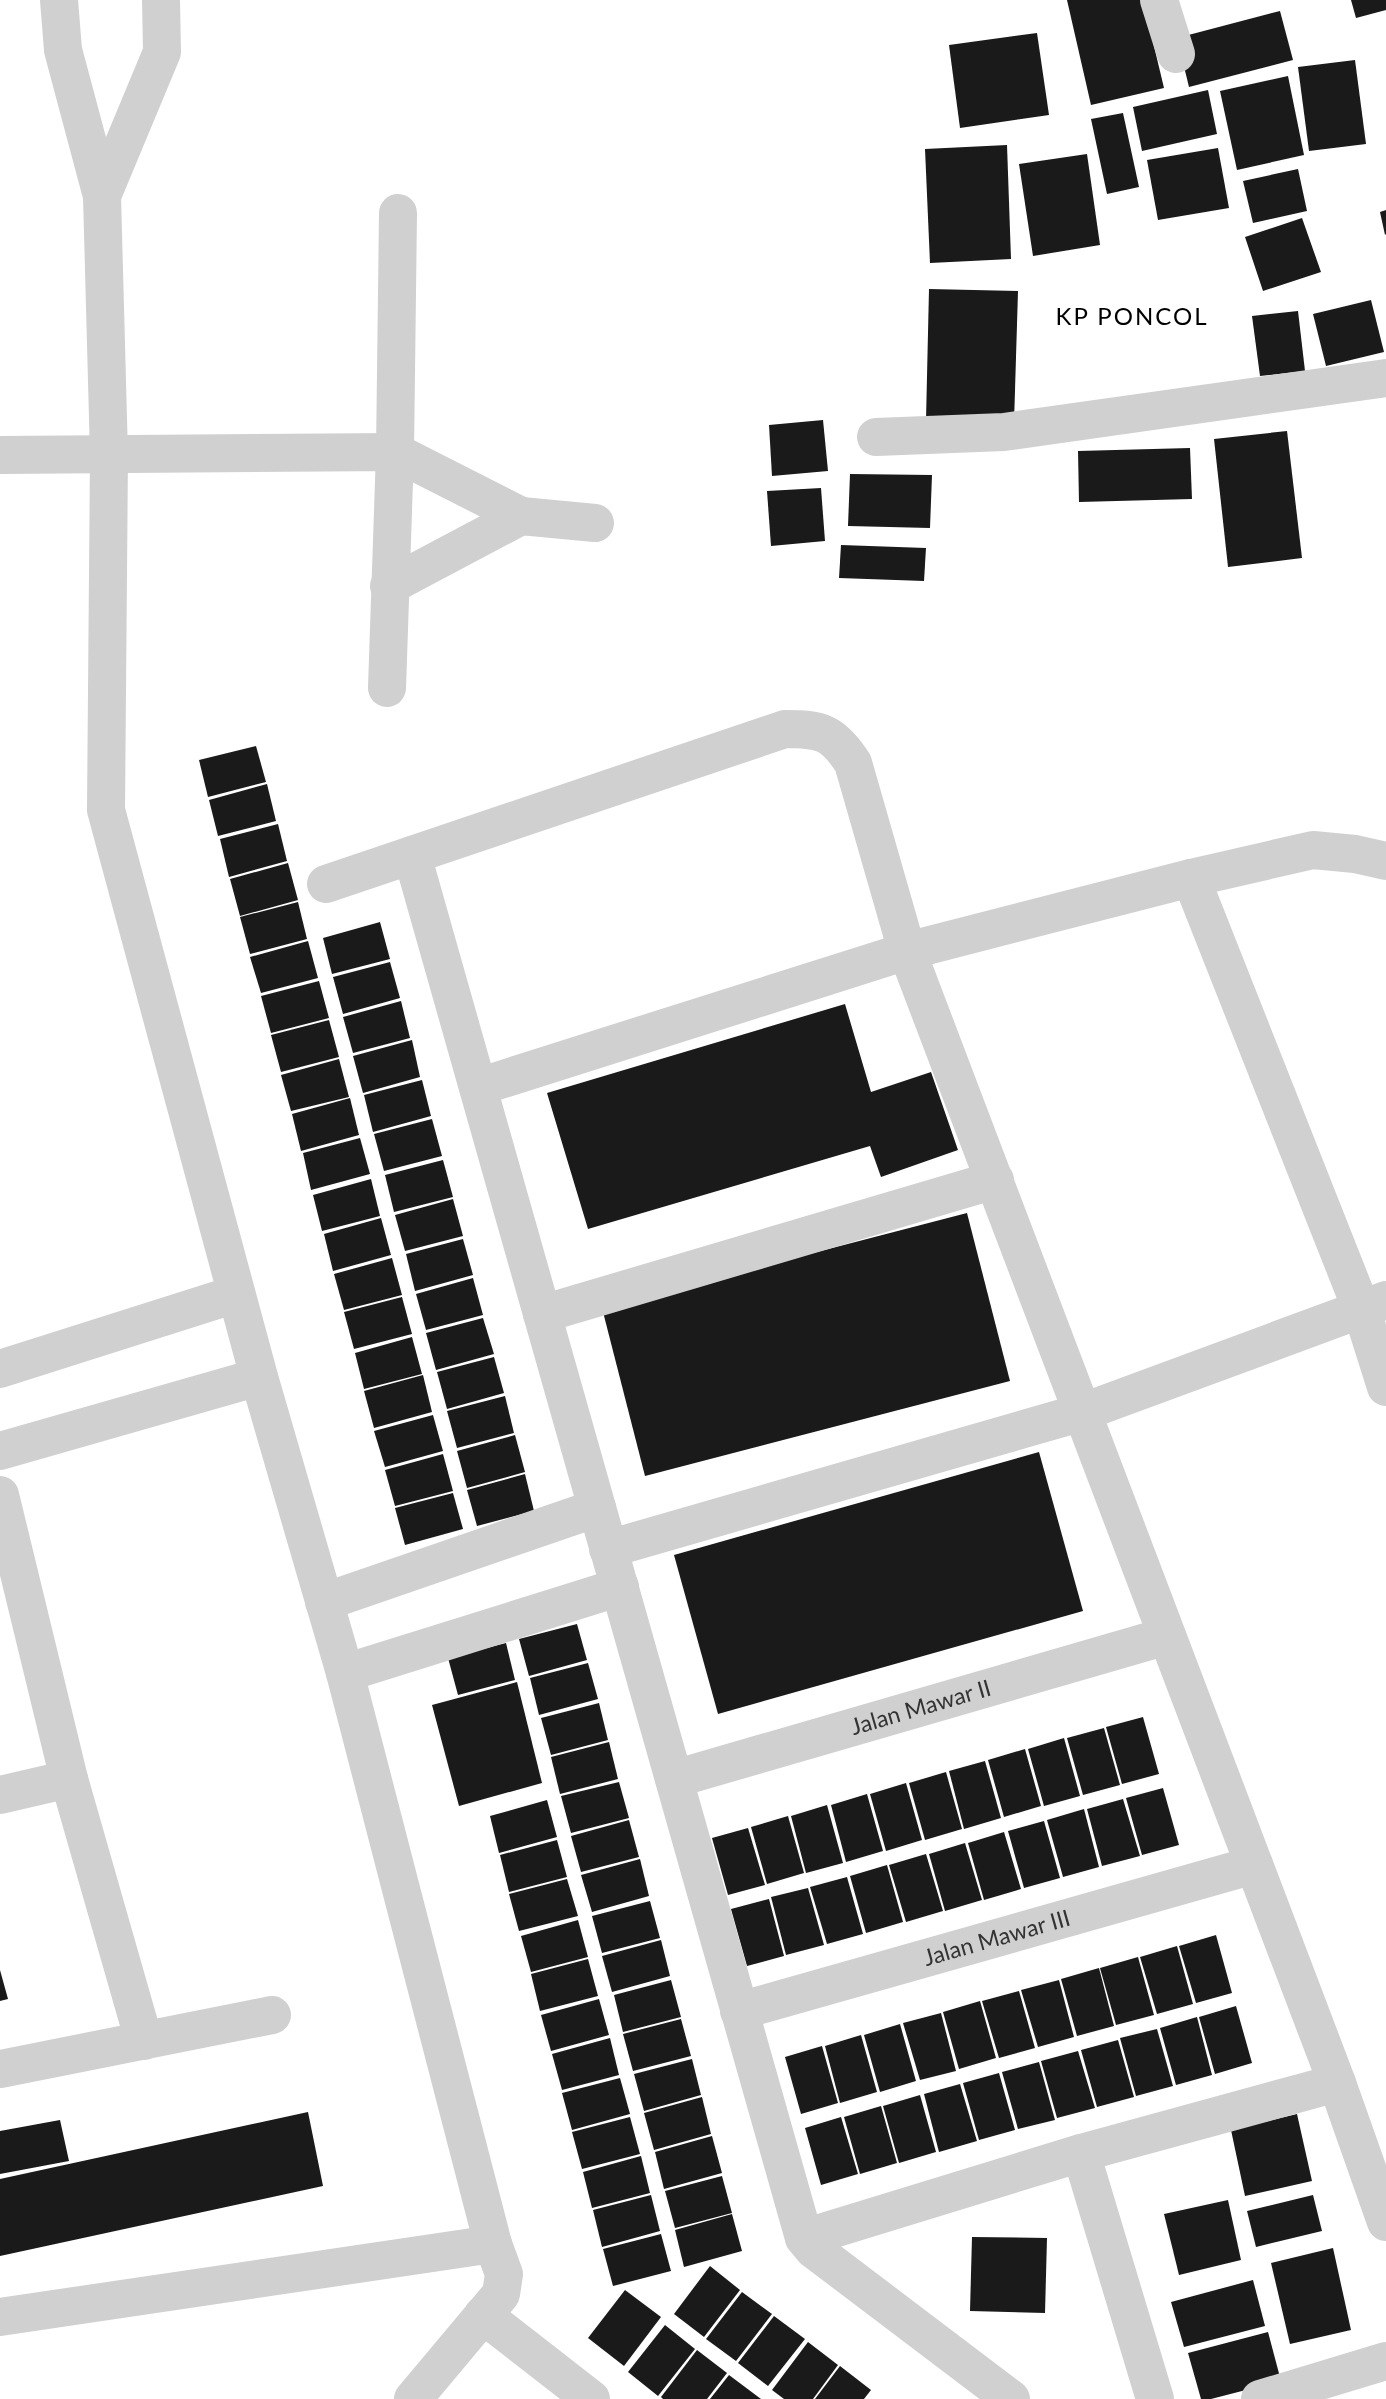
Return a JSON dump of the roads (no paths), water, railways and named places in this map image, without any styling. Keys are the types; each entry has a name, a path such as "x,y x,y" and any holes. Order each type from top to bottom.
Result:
{"street":[{"path":"59,0 62,50 102,196 109,455 106,810 259,1377 345,1672 503,2274 501,2294 413,2399"},
{"path":"102,196 162,52 161,0"},
{"path":"1159,0 1175,54"},
{"path":"387,688 395,452 398,213"},
{"path":"876,437 1004,432 1386,377"},
{"path":"0,456 395,452 521,516 595,523"},
{"path":"389,586 521,516"},
{"path":"326,884 785,729 811,729 835,739 853,763 908,951 1336,2083 1386,2222"},
{"path":"478,1087 908,951 1191,878 1313,850 1355,854 1386,861"},
{"path":"412,855 804,2238 814,2249 1011,2399"},
{"path":"1191,878 1373,1304 1386,1387"},
{"path":"542,1314 995,1180"},
{"path":"0,1370 236,1294"},
{"path":"608,1549 1083,1412 1373,1304"},
{"path":"0,1451 259,1377"},
{"path":"324,1602 597,1508"},
{"path":"3,1518 69,1779 144,2041"},
{"path":"345,1672 620,1587"},
{"name":"Jalan Mawar II","path":"674,1779 1167,1636"},
{"path":"0,1795 69,1779"},
{"name":"Jalan Mawar III","path":"739,2011 1254,1865"},
{"path":"0,2069 272,2015"},
{"path":"804,2238 1081,2153 1336,2083"},
{"path":"1081,2153 1155,2399"},
{"path":"0,2317 494,2244"},
{"path":"483,2315 591,2399"},
{"path":"1260,2399 1386,2361"}],"district":[{"name":"KP PONCOL","path":"1132,317"}]}
